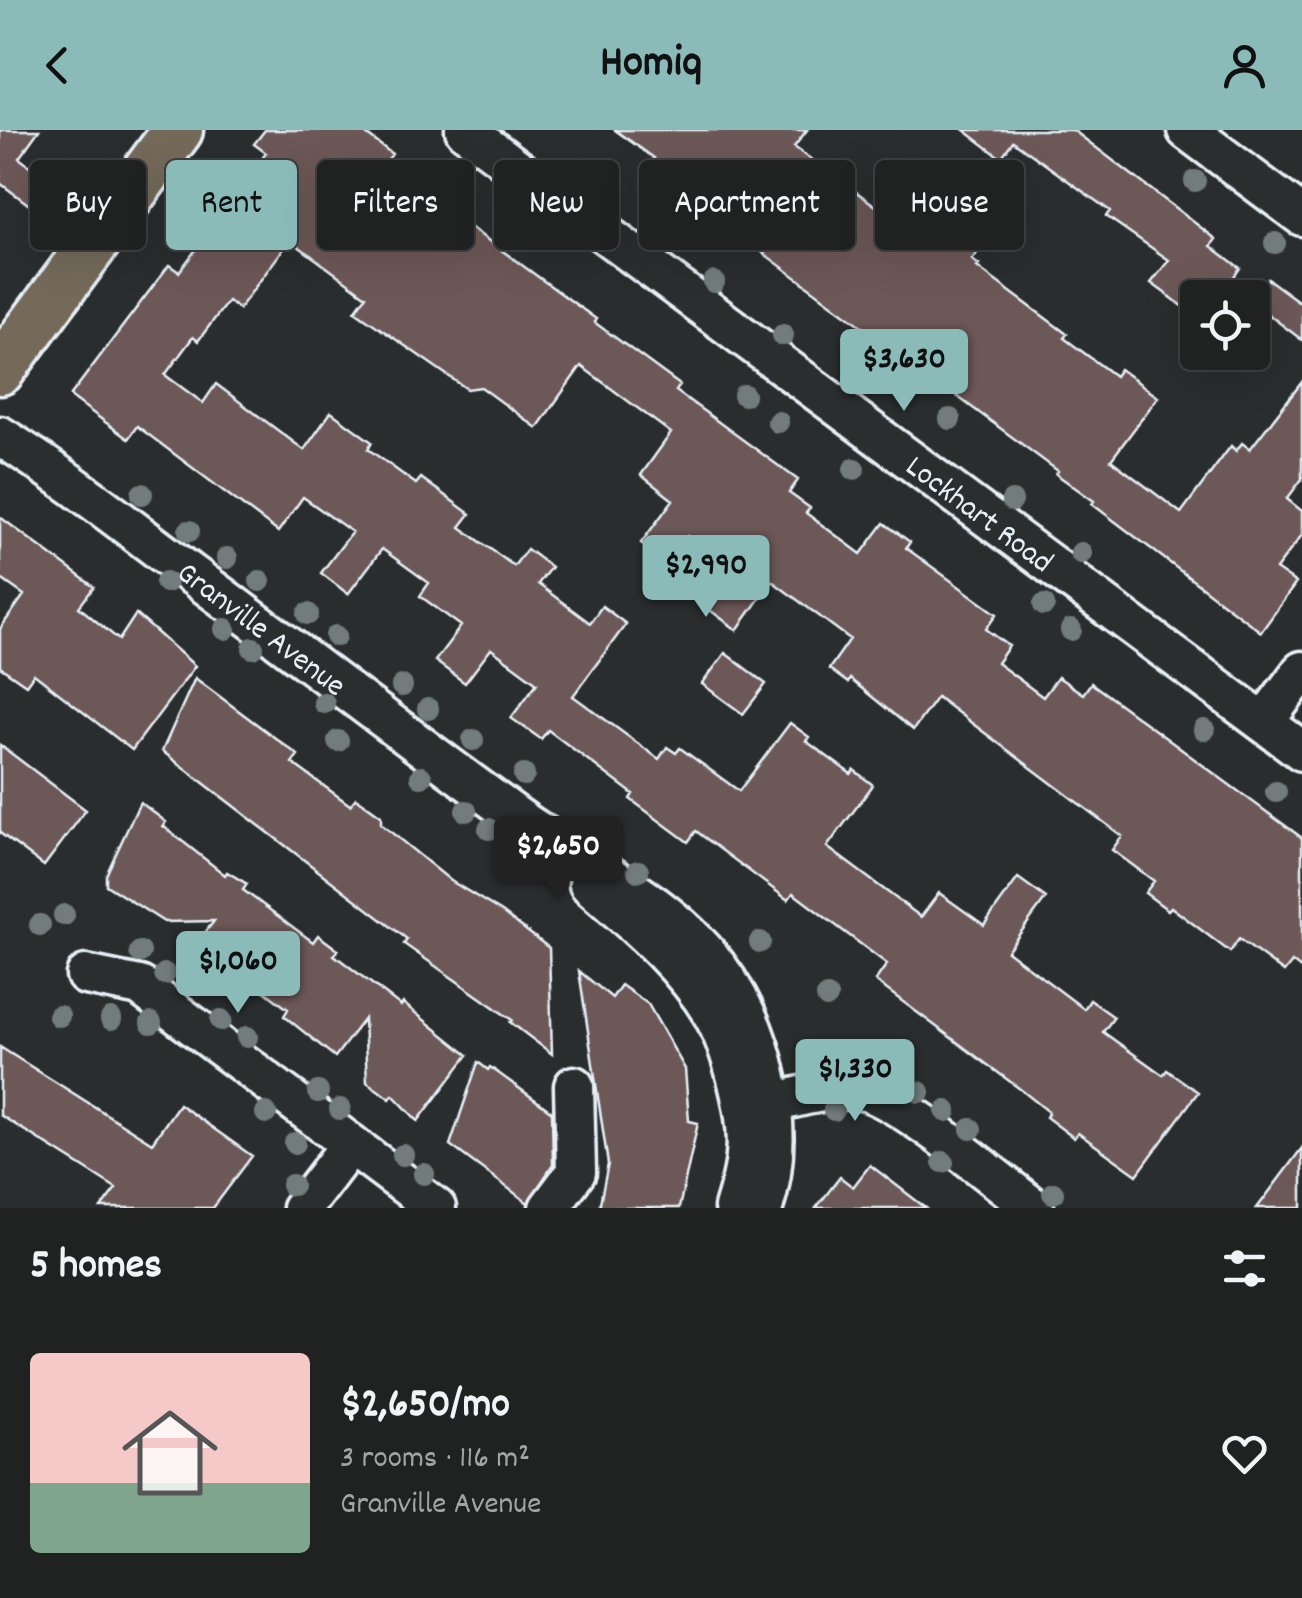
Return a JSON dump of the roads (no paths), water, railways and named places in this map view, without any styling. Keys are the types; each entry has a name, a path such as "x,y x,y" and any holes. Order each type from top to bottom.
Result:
{"main road":[{"path":"0,370 178,130"}],"street":[{"name":"Lockhart Road","path":"466,130 1302,751"},
{"path":"1187,130 1302,216"},
{"name":"Granville Avenue","path":"0,436 121,521 522,820 680,972 712,1014 732,1066 756,1107"},
{"path":"1264,722 1302,671"},
{"path":"86,974 140,986 436,1208"},
{"path":"548,1208 576,1172 574,1086"},
{"path":"756,1107 854,1090 880,1096 1034,1208"},
{"path":"734,1208 756,1107"},
{"path":"756,1107 774,1161 763,1208"},
{"path":"302,1208 351,1144"}]}
